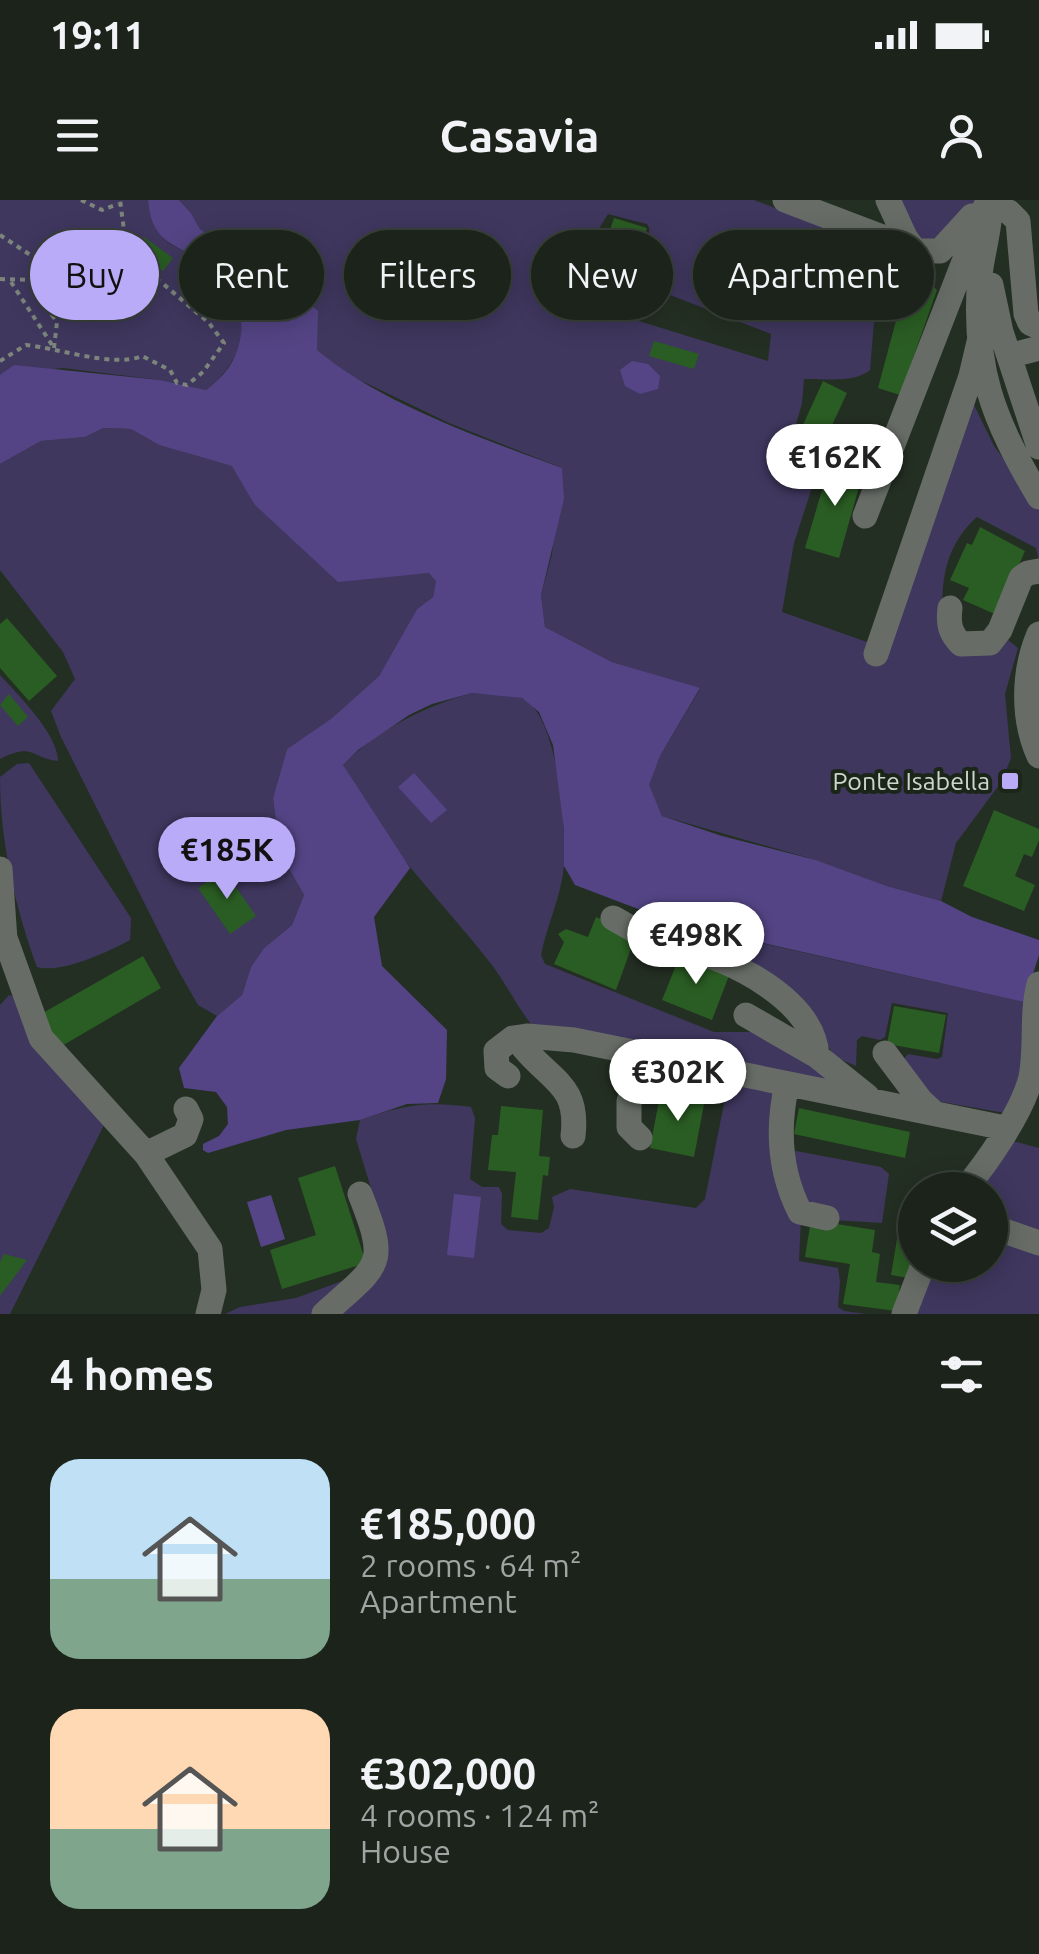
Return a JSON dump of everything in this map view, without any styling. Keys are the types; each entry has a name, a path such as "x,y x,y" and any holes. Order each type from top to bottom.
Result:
{"street":[{"path":"785,200 862,230"},
{"path":"888,200 902,230"},
{"path":"934,250 940,250 989,201"},
{"path":"989,201 987,242 992,295 1039,447"},
{"path":"989,201 1018,221 1026,314 1030,324 1039,327"},
{"path":"865,516 989,201"},
{"path":"987,242 980,274 982,372 994,416 1039,497"},
{"path":"876,654 971,376 980,338"},
{"path":"1009,356 1039,348"},
{"path":"950,608 952,635 962,644 990,643 1000,630 1021,578 1028,572 1039,572"},
{"path":"1039,634 1026,688 1028,718 1039,756"},
{"path":"0,869 3,932 30,1012 49,1050 146,1154 210,1249 214,1290 208,1314"},
{"path":"613,918 642,934 652,948 684,948 775,989 814,1036 817,1056"},
{"path":"0,993 15,968"},
{"path":"979,1172 1021,1104 1031,1076 1034,1006 1039,984"},
{"path":"746,1016 817,1056 870,1099"},
{"path":"528,1036 522,1040 523,1047 574,1104 572,1136"},
{"path":"508,1076 497,1068 496,1051 513,1038 574,1040 1005,1128"},
{"path":"885,1053 933,1112"},
{"path":"640,1138 629,1127 629,1101 656,1058"},
{"path":"787,1084 780,1136 785,1175 800,1212 826,1218"},
{"path":"146,1154 185,1135 191,1120 186,1110"},
{"path":"987,1172 990,1158"},
{"path":"324,1314 374,1265 378,1252 360,1194"},
{"path":"1008,1232 1039,1243"},
{"path":"904,1314 916,1282"}],"path":[{"path":"82,200 102,210 119,202 124,230"},
{"path":"0,235 30,255"},
{"path":"0,279 30,281"},
{"path":"0,361 26,344 110,359 133,360 142,356 170,370 178,383 188,384 204,372 224,343 209,323 159,280"},
{"path":"10,282 54,348"},
{"path":"54,348 55,320"}],"shaded area":[{"path":"0,200 148,200 156,230 30,230 30,320 159,320 159,233 179,249 179,320 242,320 241,340 232,362 206,390 63,368 0,375"},
{"path":"148,200 179,200 202,230 179,230 179,248 161,236"},
{"path":"179,200 754,200 834,230 693,230 693,304 673,296 673,230 649,230 647,224 608,214 598,230 531,230 531,320 636,320 768,361 771,334 735,320 874,320 870,370 847,379 804,379 792,439 817,453 816,475 794,543 782,612 884,648 974,405 994,446 1039,506 1039,562 1036,548 977,517 949,558 943,588 944,639 1008,640 1018,648 1005,694 1011,758 1002,781 956,843 941,901 662,816 648,785 660,756 700,689 612,662 545,627 541,595 552,554 562,468 449,423 343,372 317,350 301,320 324,320 324,230 200,229"},
{"path":"895,200 980,200 940,239 934,239 934,230 913,230"},
{"path":"241,320 318,320 317,350 371,387 434,418 562,468 564,499 541,595 545,627 612,662 700,688 660,756 649,785 662,816 941,901 972,917 1039,940 1039,955 1024,1002 675,923 575,885 564,866 564,829 553,745 539,712 522,698 472,693 409,715 343,765 410,868 374,917 382,966 447,1030 446,1079 438,1103 407,1104 360,1120 286,1130 208,1153 203,1150 203,1144 219,1136 228,1124 227,1107 216,1092 184,1088 179,1068 217,1016 242,995 251,967 264,948 292,925 304,895 280,853 273,798 287,749 332,718 379,676 417,609 433,597 436,581 429,573 338,582 254,504 232,466 159,445 131,429 103,428 85,437 41,441 0,464 0,375 14,365 160,380 206,390 232,362"},
{"path":"632,361 648,364 660,376 658,389 640,394 625,386 620,370"},
{"path":"102,428 131,429 159,445 233,466 254,504 400,575 430,573 436,581 433,597 417,609 379,676 332,718 287,749 273,798 280,853 304,895 292,925 264,948 251,967 242,995 217,1016 198,1005 177,968 61,737 51,711 75,679 63,652 0,570 0,464 41,441 85,437"},
{"path":"0,675 44,727 58,761 26,751 0,759"},
{"path":"472,693 525,700 536,711 553,751 562,803 564,866 541,955 545,964 714,1032 760,1032 827,1070 827,1080 531,1024 492,965 374,819 343,765 403,721"},
{"path":"29,763 131,918 130,940 71,965 37,967 6,849 0,777 17,764"},
{"path":"414,773 447,810 431,823 398,787"},
{"path":"738,938 1024,1002 1024,1075 1005,1113 936,1101 904,1059 908,1054 942,1057 948,1013 892,1003 885,1037 880,1040 862,1036 857,1040 856,1066 835,1057 822,1037 738,958 733,944"},
{"path":"9,995 16,997 105,1123 10,1314 0,1314 0,1005"},
{"path":"733,1080 774,1087 775,1147 881,1167 889,1174 882,1223 801,1218 799,1261 838,1268 838,1307 866,1314 225,1314 240,1307 296,1298 380,1267 374,1198 356,1139 360,1120 415,1106 471,1107 475,1118 470,1179 482,1187 499,1187 501,1224 508,1230 541,1233 549,1228 552,1197 570,1189 696,1208 705,1199 728,1084"},
{"path":"1009,1140 1039,1148 1039,1314 911,1314 925,1282 1008,1282 1008,1172 988,1172"},
{"path":"454,1194 481,1197 474,1258 447,1255"},
{"path":"271,1195 285,1239 261,1247 247,1202"}],"building":[{"path":"614,218 647,228 646,230 610,230"},
{"path":"159,248 173,258 163,271 159,268"},
{"path":"896,320 926,320 900,395 878,388"},
{"path":"654,341 699,354 694,369 649,356"},
{"path":"823,381 847,393 826,438 802,427"},
{"path":"831,459 864,469 839,558 805,548"},
{"path":"980,527 1025,551 997,615 963,600 969,588 950,580 967,543 972,545"},
{"path":"7,618 57,676 29,701 0,668 0,624"},
{"path":"9,694 28,717 18,726 0,705"},
{"path":"994,810 1039,829 1032,857 1024,854 1015,876 1035,885 1024,911 963,886"},
{"path":"224,870 256,916 230,934 198,888"},
{"path":"596,917 636,935 616,990 554,964 564,942 558,934 566,929 588,937"},
{"path":"681,953 730,973 712,1020 662,1000"},
{"path":"143,956 161,988 60,1047 41,1014"},
{"path":"894,1006 946,1015 939,1053 887,1044"},
{"path":"661,1090 705,1099 694,1157 650,1148"},
{"path":"501,1106 543,1110 539,1156 550,1157 548,1176 543,1175 538,1220 511,1217 516,1172 488,1170 492,1135 498,1135"},
{"path":"799,1108 910,1132 905,1158 794,1134"},
{"path":"335,1166 366,1263 282,1289 270,1250 316,1235 298,1178"},
{"path":"811,1220 875,1230 872,1252 880,1254 876,1282 900,1285 896,1311 843,1304 850,1264 805,1257"},
{"path":"897,1239 898,1239 898,1276 891,1275"},
{"path":"4,1254 27,1260 0,1296 0,1262"}],"place":[{"name":"Ponte Isabella","path":"1010,781"}]}
